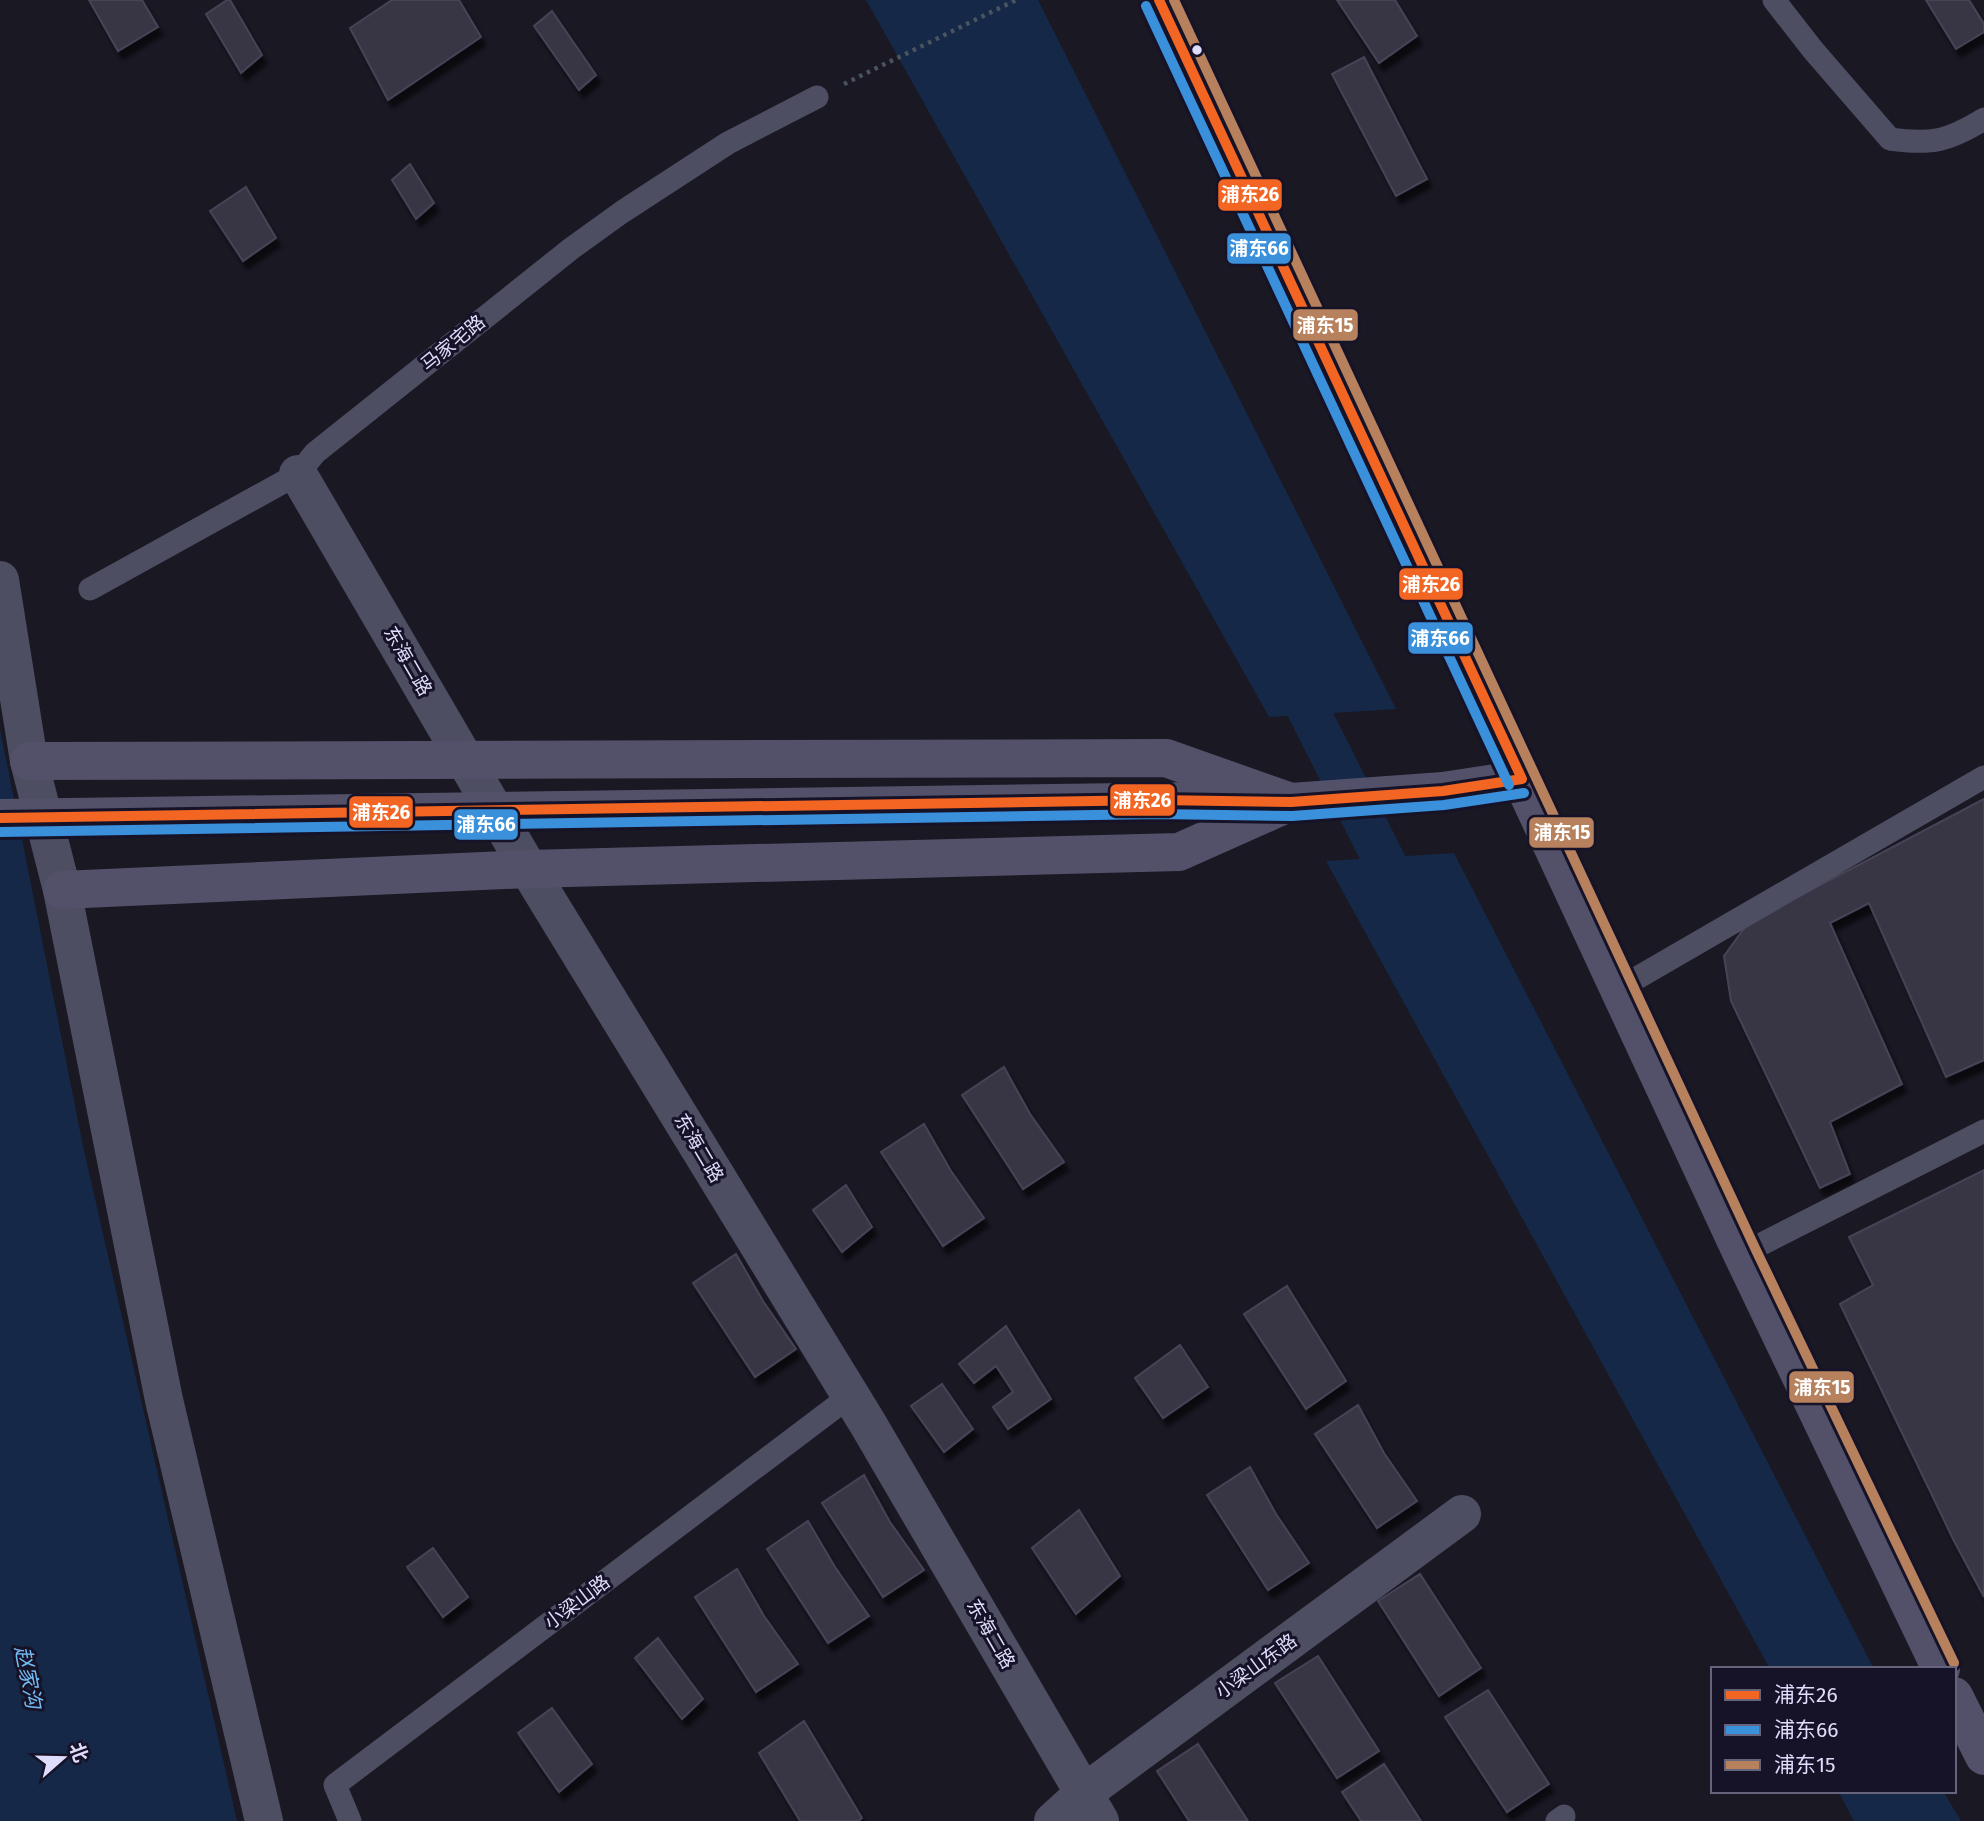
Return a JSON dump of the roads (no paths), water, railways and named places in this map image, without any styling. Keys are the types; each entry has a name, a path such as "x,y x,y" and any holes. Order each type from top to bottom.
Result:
{"street":[{"path":"1159,0 1742,1254 1940,1667"},
{"name":"东海二路","path":"298,474 529,869 850,1396 1092,1807"},
{"path":"0,580 29,761 62,890 164,1400 264,1821"},
{"path":"29,761 1166,758 1303,801"},
{"path":"0,818 1303,801 1443,791 1522,779"},
{"path":"62,890 529,869 1179,852 1303,801"},
{"name":"小梁山东路","path":"1053,1821 1092,1807 1462,1514"},
{"path":"1956,1700 1984,1756"}],"lane":[{"path":"1774,0 1890,139 1922,144 1958,135 1984,119"},
{"name":"马家宅路","path":"90,589 298,474 315,453 612,219 728,143 817,97"},
{"path":"1618,989 1984,777"},
{"path":"1742,1254 1984,1131"},
{"name":"小梁山路","path":"350,1821 335,1785 850,1396"}],"water":[{"path":"866,0 1038,0 1396,709 1269,717"},
{"name":"赵家沟","path":"0,729 83,1146 237,1821 0,1821"},
{"path":"1454,853 1873,1667 1769,1667 1326,861"},
{"path":"1839,1793 1944,1793 1961,1821 1854,1821"}],"waterway":[{"path":"1285,664 1409,910"}]}
